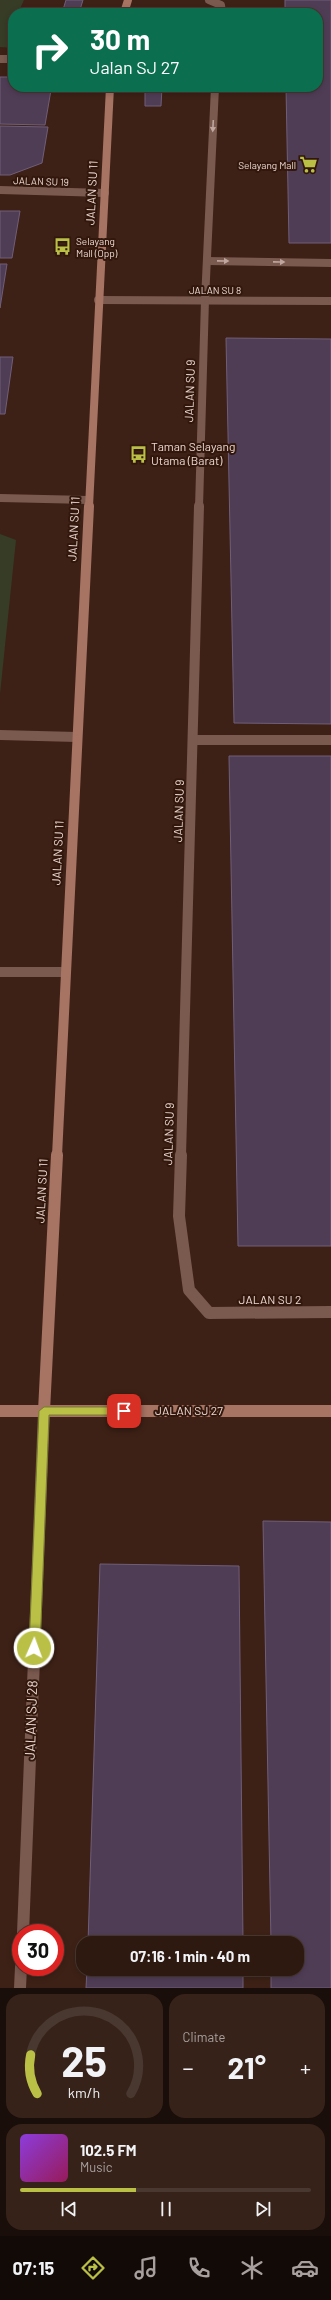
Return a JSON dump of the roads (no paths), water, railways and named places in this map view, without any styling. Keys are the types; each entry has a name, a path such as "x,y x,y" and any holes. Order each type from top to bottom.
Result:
{"street":[{"path":"212,0 221,5 221,8"},
{"name":"JALAN SU 11","path":"44,1411 88,500 110,92"},
{"name":"JALAN SU 9","path":"209,1313 189,1290 179,1216 205,300 215,92"},
{"name":"JALAN SU 19","path":"0,190 105,193"},
{"path":"207,260 331,263"},
{"name":"JALAN SU 8","path":"98,300 331,301"},
{"path":"0,498 88,500"},
{"path":"0,735 77,737"},
{"path":"193,740 331,740"},
{"path":"0,972 65,972"},
{"name":"JALAN SU 2","path":"209,1313 331,1312"},
{"name":"JALAN SJ 27","path":"0,1411 331,1411"},
{"name":"JALAN SJ 28","path":"22,1924 44,1411"},
{"path":"20,1988 21,1976"}],"place":[{"name":"Selayang Mall","path":"309,165"},
{"name":"Selayang Mall (Opp)","path":"63,247"},
{"name":"Taman Selayang Utama (Barat)","path":"138,454"}]}
